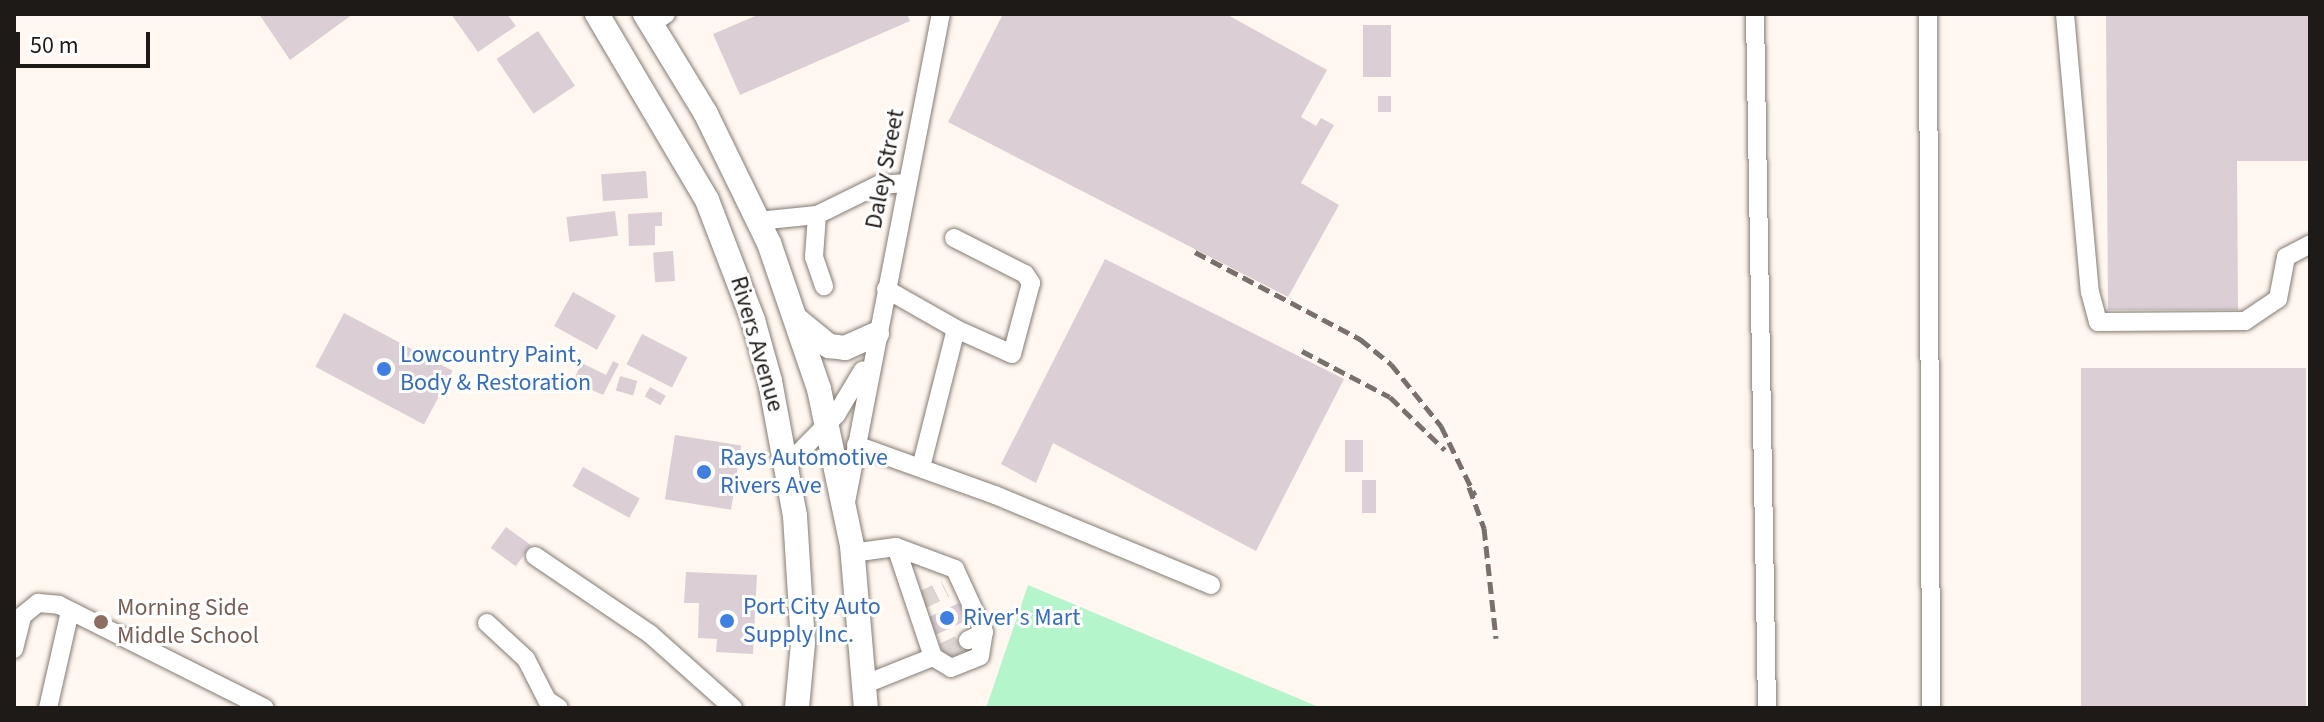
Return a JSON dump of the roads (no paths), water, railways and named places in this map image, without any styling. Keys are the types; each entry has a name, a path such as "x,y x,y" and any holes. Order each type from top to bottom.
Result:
{"main road":[{"name":"Rivers Avenue","path":"597,14 679,145 723,236 770,381 788,464 803,643 797,708"},
{"name":"Rivers Avenue","path":"654,17 758,221 829,423 852,553 864,696"},
{"path":"794,317 829,346 845,348 877,334"}],"street":[{"name":"Daley Street","path":"845,508 941,14"},
{"path":"1755,14 1767,708"},
{"path":"1928,14 1931,708"},
{"path":"2065,14 2090,292 2098,322 2245,321 2278,299 2286,257 2310,244"},
{"path":"758,221 817,215 878,185 907,183"},
{"path":"817,215 814,257 824,286"},
{"path":"886,289 956,329 1012,354 1031,283 1025,274 954,238"},
{"path":"921,467 956,329"},
{"name":"Daley Street","path":"788,464 850,397 877,334"},
{"path":"856,445 921,467 1211,585"},
{"path":"852,553 896,547 955,569 953,585 976,636 980,656 951,668 938,654 896,547"},
{"path":"535,556 650,634 733,708"},
{"path":"14,649 22,616 38,603 70,611 265,708"},
{"path":"48,708 70,611"},
{"path":"487,623 526,659 547,700 559,708"},
{"path":"864,696 938,654"}],"tunnel":[{"path":"920,601 945,589"},
{"path":"943,652 968,640"}],"railway":[{"path":"1195,252 1360,339 1391,364 1441,426 1475,495"},
{"path":"1302,351 1390,397 1445,450"},
{"path":"1469,487 1484,528 1496,638"}],"place":[{"name":"Lowcountry Paint, Body & Restoration","path":"384,369"},
{"name":"Rays Automotive Rivers Ave","path":"704,472"},
{"name":"River's Mart","path":"947,618"},
{"name":"Port City Auto Supply Inc.","path":"727,621"},
{"name":"Morning Side Middle School","path":"101,622"}]}
